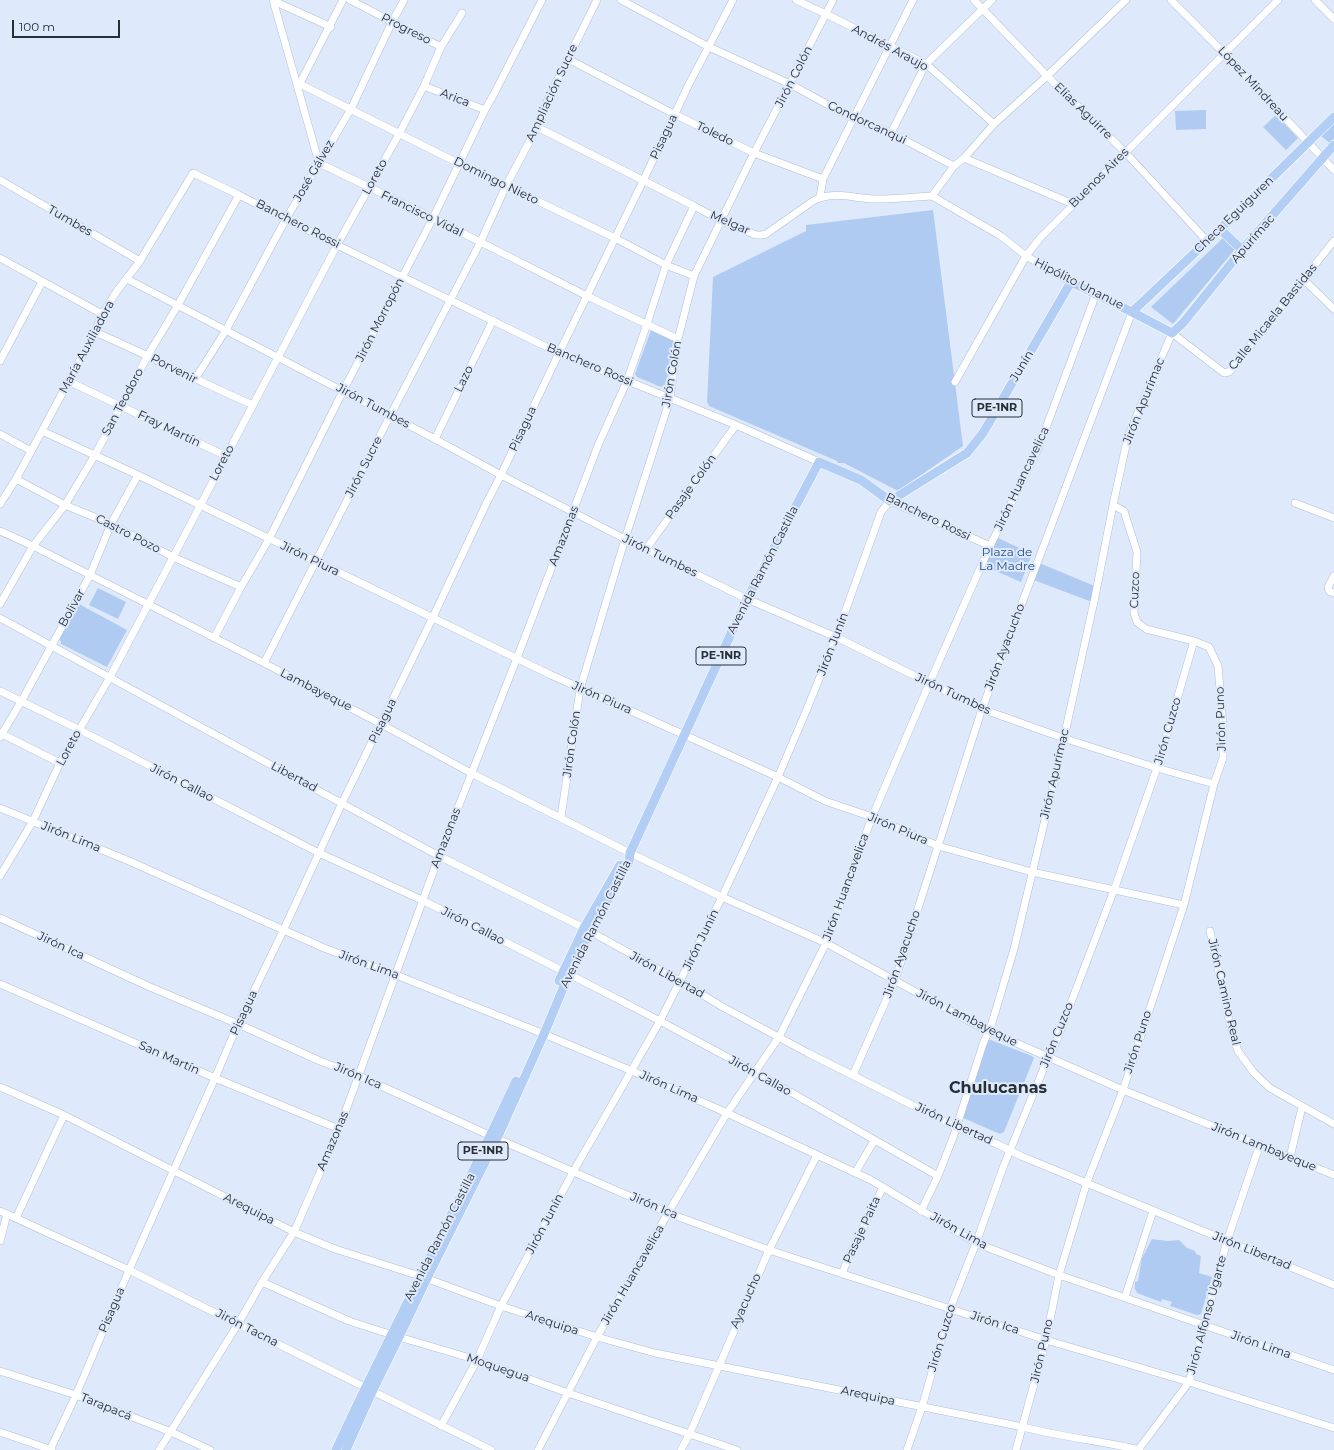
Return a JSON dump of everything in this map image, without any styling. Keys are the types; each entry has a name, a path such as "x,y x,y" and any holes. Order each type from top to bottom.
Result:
{"main road":[{"name":"Checa Eguiguren","path":"1132,312 1220,229 1334,117"},
{"name":"Apurímac","path":"1172,333 1183,323 1242,250 1334,145"},
{"path":"1220,229 1242,250"},
{"name":"Hipólito Unanue","path":"1071,282 1172,333"},
{"name":"Junín","path":"890,501 966,453 982,433 1071,282"},
{"name":"Banchero Rossi","path":"819,462 861,480 890,501"},
{"name":"Avenida Ramón Castilla","path":"336,1450 396,1336 423,1277 494,1137 542,1033 566,972 625,858 630,854 747,599 819,462"},
{"name":"Avenida Ramón Castilla","path":"346,1450 368,1390"}],"street":[{"path":"299,86 344,0"},
{"name":"Progreso","path":"350,0 441,47"},
{"name":"José Gálvez","path":"195,380 226,330 286,219 351,109 404,0"},
{"name":"Jirón Morropón","path":"214,638 269,538 433,218 485,110 542,0"},
{"name":"Ampliación Sucre","path":"506,186 537,127 549,97 597,0"},
{"name":"Condorcanqui","path":"621,0 709,47 790,84 854,119 891,133 954,166"},
{"name":"Pisagua","path":"51,1450 129,1270 216,1078 238,1024 342,803 382,724 674,114 733,0"},
{"name":"Andrés Araujo","path":"796,0 926,64 994,124"},
{"name":"Jirón Colón","path":"561,817 580,689 625,539 670,399 678,339 694,276 754,153 833,0"},
{"path":"820,197 822,179 854,119 913,0"},
{"name":"Elías Aguirre","path":"974,0 1047,76 1125,152 1207,241"},
{"path":"891,133 926,64 982,8 992,0"},
{"path":"932,196 954,166 964,158 994,124 1047,76 1126,0"},
{"name":"López Mindreau","path":"1171,0 1225,54 1334,170"},
{"name":"Buenos Aires","path":"955,382 1026,256 1040,238 1278,0"},
{"path":"1315,0 1334,19"},
{"path":"274,1 331,27"},
{"path":"274,1 299,86 319,163"},
{"name":"Loreto","path":"0,876 32,821 78,730 110,677 338,245 399,134 424,86 441,47 462,13"},
{"name":"Toledo","path":"568,59 674,114 754,153 822,179"},
{"name":"Domingo Nieto","path":"299,86 351,109 460,164 615,238 666,265 694,276"},
{"name":"Arica","path":"424,86 485,110"},
{"name":"Melgar","path":"537,127 722,221 756,235 766,234 820,197 837,195 881,200 932,196"},
{"path":"964,158 1073,204"},
{"name":"Francisco Vidal","path":"319,163 433,218 587,296 678,339"},
{"name":"Banchero Rossi","path":"193,173 559,353 736,425 819,462"},
{"name":"María Auxiliadora","path":"0,504 42,432 102,314 117,291 140,262 193,173"},
{"path":"0,189 2,181"},
{"name":"Tumbes","path":"2,181 140,262"},
{"name":"Jirón Sucre","path":"264,663 480,243 506,186"},
{"name":"San Teodoro","path":"0,604 34,546 65,505 95,455 148,355 178,305 239,195"},
{"name":"Hipólito Unanue","path":"932,196 1001,236 1026,256 1071,282"},
{"name":"Amazonas","path":"159,1450 294,1232 339,1129 438,856 517,658 599,443 627,381 666,265 694,206"},
{"name":"Calle Micaela Bastidas","path":"1226,373 1304,280 1334,241"},
{"path":"0,258 102,314"},
{"name":"Jirón Tumbes","path":"127,279 435,438 501,475 625,539 747,599 836,638 982,709 1063,738 1157,768 1214,784"},
{"path":"1304,280 1334,309"},
{"path":"1,356 42,282"},
{"name":"Jirón Huancavelica","path":"538,1450 597,1337 668,1213 727,1113 779,1037 826,943 872,817 929,684 990,546 1038,449 1096,294"},
{"name":"Jirón Ayacucho","path":"852,1075 895,980 982,709 1132,312"},
{"name":"Lazo","path":"435,438 493,320"},
{"name":"Porvenir","path":"94,332 148,355 195,380 253,405"},
{"name":"Hipólito Unanue","path":"1172,333 1226,373"},
{"name":"Jirón Apurímac","path":"921,1211 938,1176 956,1127 1014,949 1095,597 1128,436 1172,333"},
{"name":"Fray Martín","path":"68,380 226,456"},
{"name":"Pasaje Colón","path":"646,549 736,425"},
{"name":"Jirón Piura","path":"42,432 138,475 580,689 778,777 825,800 872,817 938,846 1032,872 1184,905"},
{"path":"0,434 31,451"},
{"name":"Bolivar","path":"1,735 21,702 90,575 111,524 138,475"},
{"name":"Castro Pozo","path":"16,478 65,505 111,524 173,557 241,587"},
{"name":"Banchero Rossi","path":"890,501 990,546"},
{"name":"Jirón Junín","path":"441,1426 477,1360 501,1306 573,1172 660,1021 722,897 778,777 836,638 881,512 890,501"},
{"path":"1295,503 1334,518"},
{"name":"Cuzco","path":"1113,505 1124,511 1137,552 1134,613 1138,622 1146,629 1194,641"},
{"name":"Lambayeque","path":"0,531 34,546 264,663 382,724 471,773 561,817 630,854"},
{"path":"1334,576 1328,587 1329,591 1334,593"},
{"name":"Libertad","path":"0,618 438,856 587,930"},
{"name":"Jirón Cuzco","path":"907,1450 922,1407 950,1308 1011,1150 1048,1058 1054,1047 1114,890 1157,768 1194,641"},
{"name":"Jirón Puno","path":"1016,1450 1046,1340 1058,1275 1087,1182 1123,1090 1184,905 1214,784 1223,758 1223,724 1218,666 1209,647 1194,641"},
{"name":"Jirón Callao","path":"0,691 319,853 422,900 566,972 755,1072 938,1176"},
{"path":"1,735 60,763"},
{"name":"Jirón Lima","path":"0,808 129,861 283,931 542,1033 727,1113 883,1187 976,1243 1058,1275 1334,1370"},
{"name":"Jirón Lambayeque","path":"630,854 826,943 988,1031 1123,1090 1334,1175"},
{"name":"Jirón Ica","path":"0,918 150,987 320,1061 359,1076 668,1213 769,1250 1046,1340 1189,1382 1334,1428"},
{"name":"Jirón Libertad","path":"587,930 680,981 721,1006 808,1053 956,1127 1011,1150 1021,1156 1334,1285"},
{"name":"Jirón Camino Real","path":"1210,931 1232,1033 1238,1051 1254,1073 1270,1088 1334,1124"},
{"name":"San Martín","path":"0,984 216,1078 339,1129"},
{"name":"Arequipa","path":"0,1087 64,1115 294,1232 335,1249 423,1277 501,1306 597,1337 655,1353 1023,1427 1054,1435 1104,1442 1139,1450"},
{"path":"1290,1157 1302,1107"},
{"path":"16,1218 64,1115"},
{"path":"855,1173 874,1141"},
{"name":"Jirón Alfonso Ugarte","path":"1139,1450 1189,1382 1227,1241 1260,1144"},
{"name":"Ayacucho","path":"681,1450 690,1433 718,1365 769,1250 817,1155"},
{"name":"Pasaje Paita","path":"842,1274 883,1187"},
{"path":"1125,1297 1153,1211"},
{"path":"0,1241 3,1213"},
{"name":"Jirón Tacna","path":"3,1213 129,1270 491,1450"},
{"name":"Moquegua","path":"262,1282 349,1321 477,1360 568,1393 737,1450"},
{"name":"Tarapacá","path":"0,1371 76,1395 170,1432 210,1450"},
{"path":"0,1432 51,1450"}],"green space":[{"path":"1206,110 1206,129 1176,130 1175,111"},
{"path":"1276,115 1298,138 1286,150 1263,127"},
{"path":"1334,123 1334,139 1330,143 1321,136"},
{"path":"933,210 963,446 898,491 844,463 838,463 837,461 709,406 707,402 713,277 806,231 806,225"},
{"path":"1223,238 1236,248 1173,324 1151,307"},
{"path":"653,329 677,342 665,385 661,387 637,377 635,374 651,330"},
{"name":"Plaza de La Madre","path":"998,538 1032,554 1021,582 984,566"},
{"path":"1037,562 1097,587 1092,602 1031,579"},
{"path":"98,588 126,602 118,619 89,605"},
{"path":"79,604 127,630 107,667 61,644 60,638"},
{"path":"988,1039 1034,1058 1004,1132 1000,1134 961,1117"},
{"path":"1152,1239 1168,1241 1179,1240 1187,1248 1195,1251 1196,1254 1201,1256 1199,1273 1212,1277 1201,1314 1197,1315 1170,1306 1172,1302 1162,1299 1161,1302 1137,1293 1135,1289 1135,1282 1138,1281 1142,1258"}],"district":[{"name":"Chulucanas","path":"998,1088"}]}
